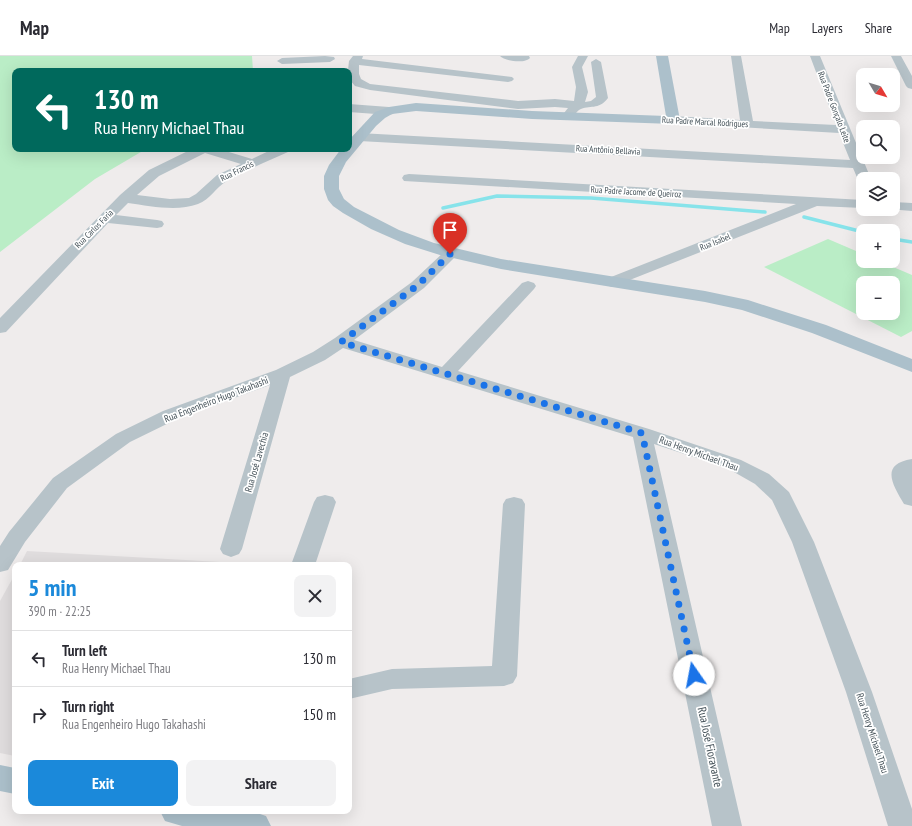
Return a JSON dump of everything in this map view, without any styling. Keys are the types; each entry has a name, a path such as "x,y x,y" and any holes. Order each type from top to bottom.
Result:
{"main road":[{"path":"662,56 673,120"},
{"name":"Rua Padre Marcal Rodrigues","path":"389,111 424,106 532,115 574,109 673,120"},
{"path":"352,145 371,123 380,115 389,111"},
{"path":"346,152 332,171 332,190 335,198 342,206 361,217 412,242 450,254 542,272 724,300 772,313 912,366"},
{"path":"0,778 12,780"},
{"path":"200,814 240,819"}],"street":[{"path":"504,56 525,58"},
{"path":"574,109 582,98 583,93 577,67 583,56"},
{"path":"736,56 747,124"},
{"name":"Rua Padre Gonçalo Leite","path":"814,56 856,162"},
{"path":"896,56 908,72 912,86"},
{"path":"282,63 330,58 328,68"},
{"path":"508,79 356,58 353,74 356,81 370,87 518,105 555,103 574,109 595,104 602,98 596,62"},
{"path":"352,108 389,111"},
{"path":"352,118 370,109"},
{"name":"Rua Padre Marcal Rodrigues","path":"673,120 843,129"},
{"name":"Rua Antônio Bellavia","path":"352,145 856,164"},
{"name":"Rua Carlos Faria","path":"0,328 125,198 154,173 196,152"},
{"path":"216,152 251,163"},
{"name":"Rua Francis","path":"125,198 179,202 192,201 222,178 276,152"},
{"name":"Rua Padre Gonçalo Leite","path":"857,164 861,172"},
{"name":"Rua Padre Jacome de Queiroz","path":"409,178 856,204"},
{"name":"Rua Isabel","path":"612,282 818,201"},
{"path":"900,206 912,207"},
{"path":"105,218 157,224"},
{"name":"Rua Engenheiro Hugo Takahashi","path":"0,564 18,537 60,483 123,438 170,416 282,374 319,356 341,342 418,285 450,254"},
{"path":"445,374 528,286"},
{"name":"Rua Henry Michael Thau","path":"341,342 642,433 734,464 762,479 780,497 803,542 859,692 904,826"},
{"name":"Rua José Lavechia","path":"231,549 282,374"},
{"name":"Rua José Fioravante","path":"642,433 727,826"},
{"path":"912,466 906,466 902,470 901,476 912,499"},
{"path":"304,562 325,502"},
{"path":"352,688 392,679 511,676 514,504"}],"shaded area":[{"path":"27,551 220,562 22,562"},
{"path":"12,579 12,755 0,753 0,601"}],"green space":[{"path":"0,56 252,56 253,68 12,68 12,152 141,152 95,179 0,252"},
{"path":"828,239 856,251 856,268 896,268 912,275 912,331 901,337 868,320 900,320 900,276 856,276 856,314 764,267"}],"waterway":[{"path":"443,208 497,196 591,198 765,212"},
{"path":"804,217 856,230"},
{"path":"900,240 912,242"}],"route":[{"path":"450,254 418,285 341,342 642,433 694,675"}]}
